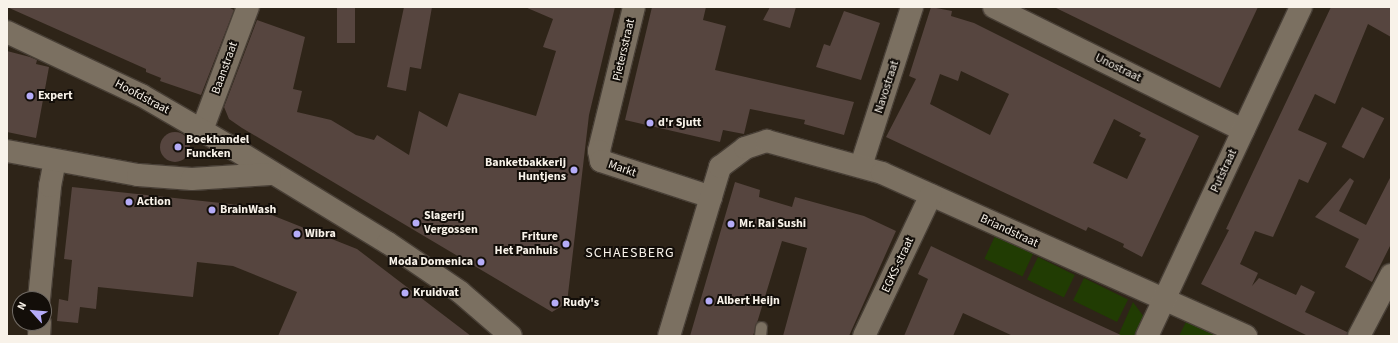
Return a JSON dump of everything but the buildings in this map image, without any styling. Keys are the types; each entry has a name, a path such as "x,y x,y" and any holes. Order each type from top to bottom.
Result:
{"street":[{"name":"Baanstraat","path":"202,130 248,7"},
{"name":"Pietersstraat","path":"614,92 634,7"},
{"name":"Navostraat","path":"861,166 912,7"},
{"name":"Unostraat","path":"994,7 1243,130"},
{"name":"Putstraat","path":"1147,336 1301,7"},
{"name":"Hoofdstraat","path":"7,32 80,64 202,130 270,174 388,243 460,292 511,336"},
{"name":"Markt","path":"614,92 599,151 601,161 711,197"},
{"name":"Briandstraat","path":"711,197 726,160 767,141 861,166 931,195 1246,336"},
{"path":"7,151 55,161 192,179 270,174"},
{"path":"40,291 50,186 55,161"},
{"name":"EGKS-straat","path":"864,336 931,195"},
{"path":"669,336 711,197"},
{"path":"1359,336 1391,275"}],"green space":[{"path":"995,236 1033,254 1022,276 984,259"},
{"path":"1038,257 1075,275 1064,297 1027,279"},
{"path":"1084,278 1128,299 1117,322 1073,300"},
{"path":"1133,302 1144,317 1136,336 1118,336"},
{"path":"1188,318 1225,336 1179,336"}],"place":[{"name":"Expert","path":"30,96"},
{"name":"d'r Sjutt","path":"650,123"},
{"name":"Boekhandel Funcken","path":"178,147"},
{"name":"Banketbakkerij Huntjens","path":"574,170"},
{"name":"Action","path":"129,202"},
{"name":"BrainWash","path":"212,210"},
{"name":"Slagerij Vergossen","path":"416,223"},
{"name":"Mr. Rai Sushi","path":"731,224"},
{"name":"Wibra","path":"297,234"},
{"name":"Friture Het Panhuis","path":"566,244"},
{"name":"Moda Domenica","path":"481,262"},
{"name":"Kruidvat","path":"405,293"},
{"name":"Albert Heijn","path":"709,301"},
{"name":"Rudy's","path":"555,303"}],"district":[{"name":"SCHAESBERG","path":"630,253"}]}
